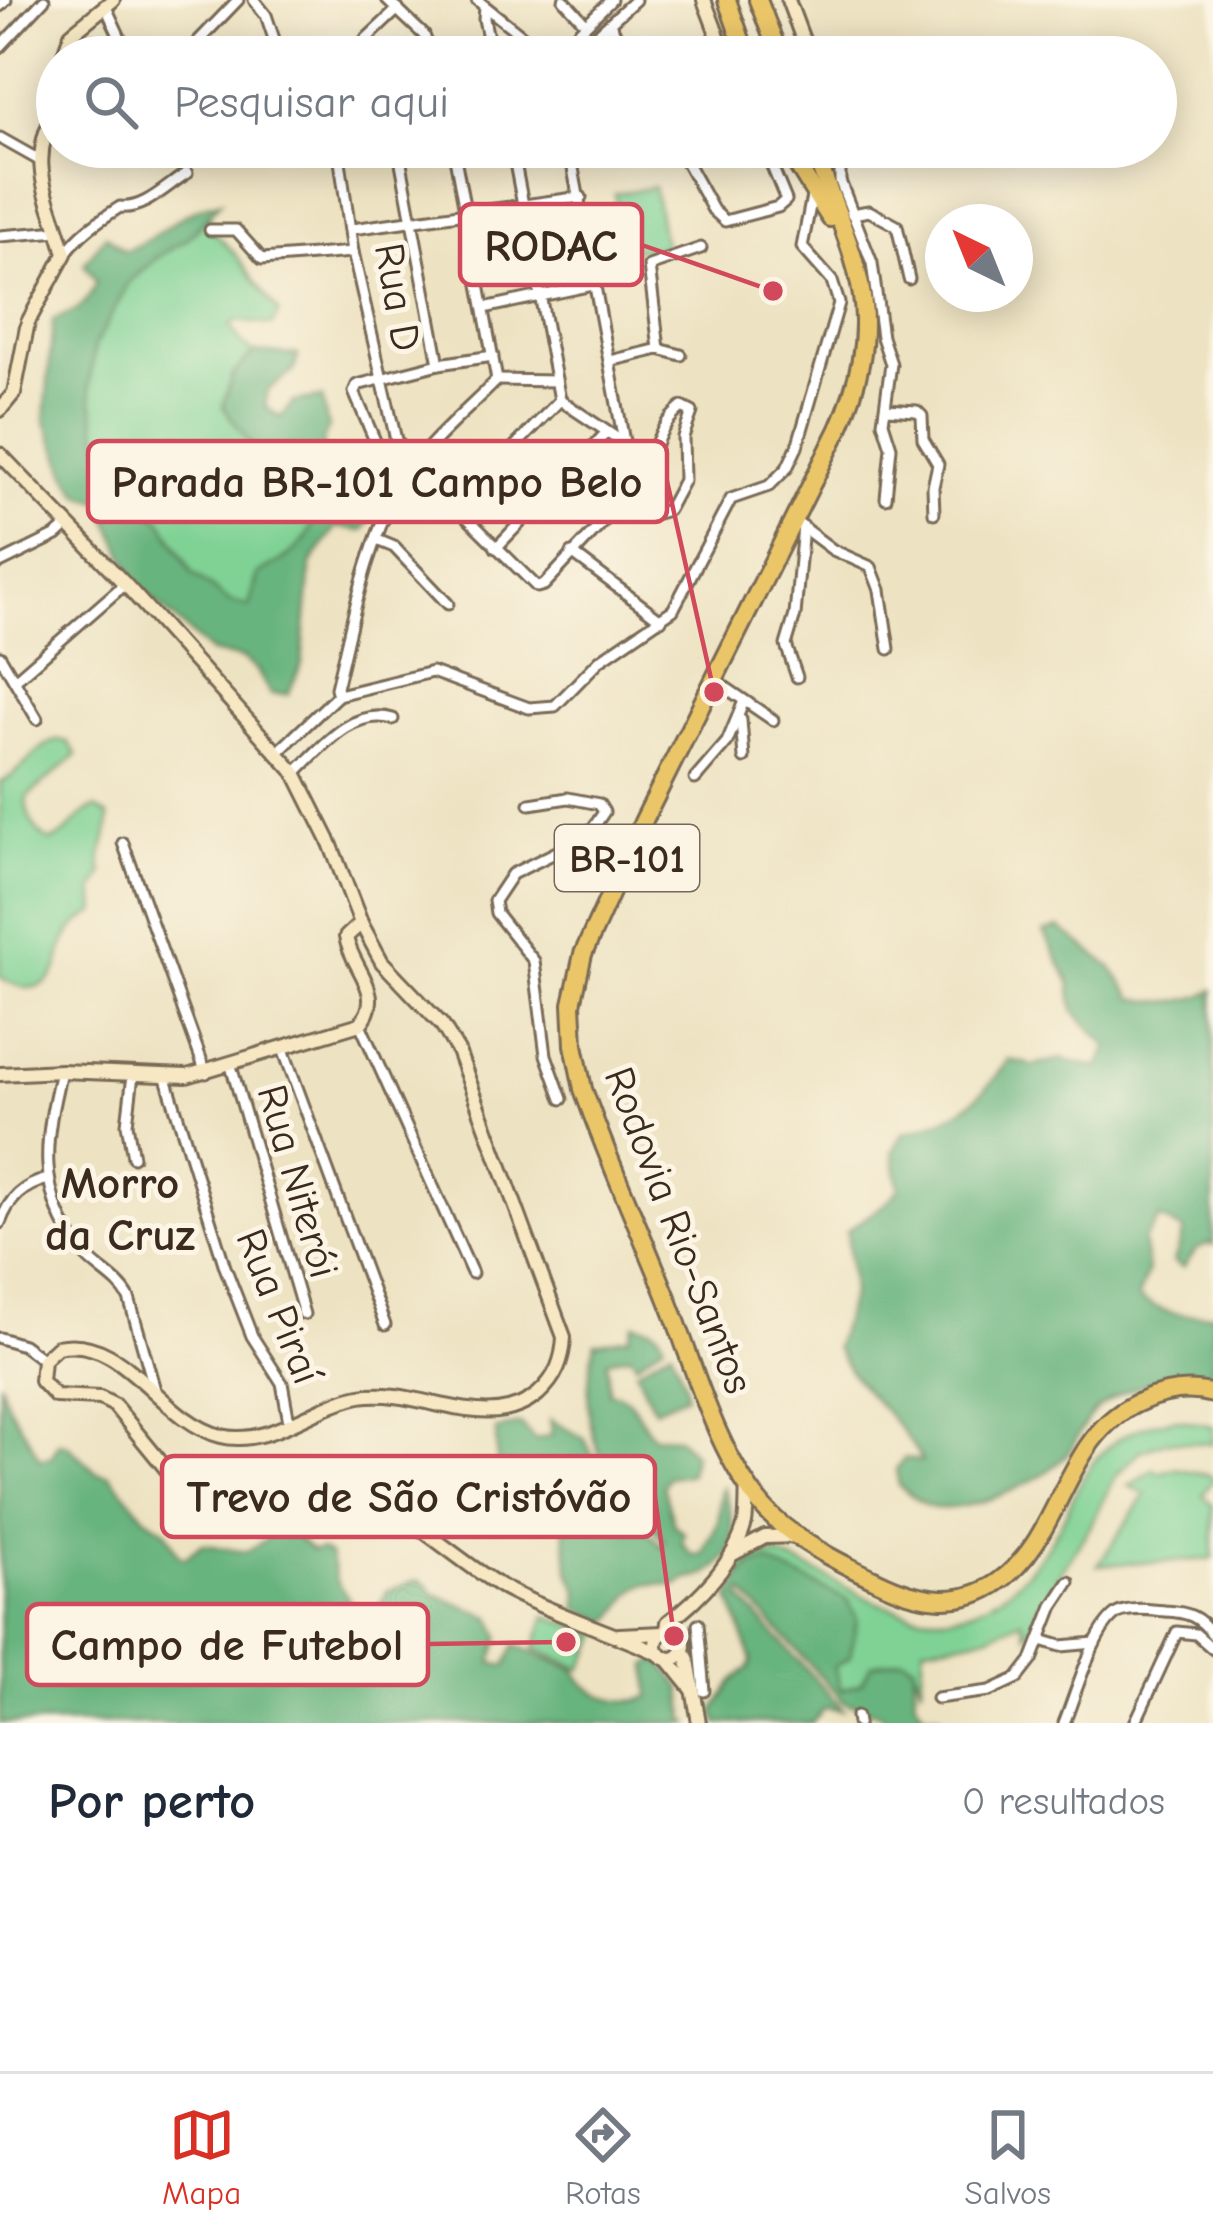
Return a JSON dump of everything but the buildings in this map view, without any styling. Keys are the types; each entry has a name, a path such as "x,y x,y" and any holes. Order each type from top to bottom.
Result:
{"highway":[{"path":"740,36 729,8 759,2 772,36"},
{"name":"Rodovia Rio-Santos","path":"800,168 847,244"},
{"name":"Rodovia Rio-Santos","path":"820,168 866,305 862,366 798,523 713,679 583,954 572,1004 583,1089 708,1407 747,1484 770,1514 799,1536 903,1594 946,1600 996,1584 1028,1557 1081,1456 1107,1423 1156,1395 1176,1390 1213,1394"}],"main road":[{"path":"704,0 718,36"},
{"path":"70,36 109,2"},
{"path":"791,2 803,36"},
{"path":"0,410 14,393 28,322 65,254 41,168"},
{"path":"0,454 295,773 322,825 361,922 392,974 442,1025 458,1051 564,1337 563,1357 554,1375 535,1397 505,1409 462,1410 402,1396 365,1395 255,1437 209,1432 95,1347 57,1347 44,1360 41,1381 62,1398 100,1398 114,1405 206,1511 237,1510 316,1487 352,1488 501,1587 546,1610 663,1656 688,1653"},
{"path":"0,1074 61,1071 166,1078 206,1073 360,1024 372,1006 372,997 346,938 361,922"},
{"path":"700,1692 656,1643 668,1622 697,1597 732,1554 745,1523 747,1484"},
{"path":"732,1554 765,1537 799,1536"},
{"path":"688,1653 687,1616 697,1597"},
{"path":"618,1635 675,1632 688,1653 700,1692 699,1723"}],"street":[{"path":"0,47 44,0"},
{"path":"203,36 238,0"},
{"path":"254,0 266,15 272,36"},
{"path":"387,0 424,36"},
{"path":"564,0 585,23"},
{"path":"573,36 610,0"},
{"path":"596,36 635,0"},
{"path":"109,2 122,36"},
{"path":"481,4 488,36"},
{"path":"481,4 526,36"},
{"path":"373,36 398,10"},
{"path":"610,24 617,36"},
{"path":"0,138 36,158"},
{"name":"Rua D","path":"342,168 353,252 396,440 414,465 530,583 544,586 572,553"},
{"path":"402,168 439,364"},
{"path":"457,168 497,380"},
{"path":"516,168 560,400 606,433 625,444 645,457 652,454 670,417 682,407 692,412 683,437 685,480 668,511 654,514 633,490 625,444 610,361 593,285 576,168"},
{"path":"690,168 712,209 725,221 778,207 786,200 773,168"},
{"path":"840,168 840,181 872,263 880,328 891,364 883,422 891,447 886,498"},
{"path":"65,254 100,219 120,207 129,209 147,201 187,173"},
{"path":"278,752 338,695 440,673 516,704 547,710 608,654 661,620 684,593 731,499 769,486 787,468 797,447 839,303 832,281 802,248 814,191"},
{"name":"Rua D","path":"352,229 581,196"},
{"path":"852,214 869,211 897,226 909,279"},
{"path":"210,230 236,230 262,259 353,252"},
{"path":"0,236 59,231"},
{"path":"658,350 649,266 701,248"},
{"path":"832,281 855,262"},
{"path":"484,308 593,285"},
{"path":"839,303 866,305"},
{"path":"610,361 658,350 681,355"},
{"path":"397,492 355,392 357,385 493,356"},
{"path":"338,695 368,561 397,492 414,465 497,380 556,381"},
{"path":"456,507 560,400"},
{"path":"886,409 917,411 922,416 924,444 938,464 934,513"},
{"path":"496,548 606,433"},
{"path":"633,490 572,553 661,620"},
{"path":"798,523 832,550 874,572 889,649"},
{"path":"797,676 786,645 795,615 798,523"},
{"path":"0,562 68,525"},
{"path":"376,540 394,547 448,604"},
{"path":"15,680 125,584"},
{"path":"0,656 38,719"},
{"path":"713,679 773,720"},
{"path":"744,758 740,724 747,703"},
{"path":"695,778 727,742 747,703"},
{"path":"295,773 355,722 393,719"},
{"path":"530,804 568,798 599,804 604,812 590,835 512,874 494,902 496,913 534,961 546,1054 562,1099"},
{"path":"590,835 621,871 649,885"},
{"path":"123,843 206,1073"},
{"path":"360,1024 472,1273"},
{"path":"283,1049 385,1325"},
{"name":"Rua Niterói","path":"231,1066 304,1314"},
{"path":"61,1071 46,1136 48,1179 82,1252 121,1285 129,1298 156,1395"},
{"path":"133,1076 127,1124 133,1157"},
{"name":"Rua Piraí","path":"166,1078 225,1267 252,1336 282,1383 289,1422"},
{"path":"0,1223 14,1197 48,1179"},
{"path":"0,1338 23,1345 44,1360"},
{"path":"937,1698 1006,1685 1027,1668 1053,1606 1069,1582"},
{"path":"1064,1723 1095,1643 1106,1624 1123,1610 1191,1614 1213,1635"},
{"path":"688,1653 698,1624"},
{"path":"1135,1723 1177,1632 1196,1634 1213,1649"},
{"path":"1041,1640 1061,1646 1095,1643"}],"green space":[{"path":"654,187 664,246 624,252 615,194"},
{"path":"220,202 187,239 129,282 95,345 89,386 98,434 122,490 162,521 192,573 230,602 249,607 258,574 291,554 309,532 312,504 297,468 256,452 223,407 232,376 254,352 298,355 294,371 268,390 265,406 281,418 293,402 322,398 328,428 322,444 336,482 357,491 376,483 377,497 373,515 362,531 336,527 311,564 302,663 288,694 270,694 257,670 242,658 212,653 138,586 100,501 80,495 45,420 53,320 90,296 96,281 84,264 106,235 125,251 192,211"},
{"path":"210,215 210,230 279,312 272,325 236,321 230,326 254,352 232,376 256,452 297,468 312,504 309,532 291,554 258,574 250,607 230,603 192,573 162,521 122,490 98,434 89,386 95,345 129,282 187,239"},
{"path":"59,740 68,742 77,755 27,797 29,816 50,841 96,808 109,816 103,874 94,890 96,912 70,933 53,975 40,985 25,987 0,977 0,783 43,747"},
{"path":"1060,928 1111,967 1134,998 1174,1001 1213,990 1213,1247 1211,1243 1196,1250 1183,1268 1174,1262 1184,1231 1159,1218 1143,1241 1148,1270 1138,1297 1174,1313 1213,1313 1213,1382 1168,1379 1125,1392 1093,1413 1067,1454 1041,1475 983,1501 930,1507 899,1486 896,1469 905,1458 922,1462 913,1446 835,1347 852,1292 847,1231 899,1189 893,1152 903,1133 964,1108 1009,1060 1033,1065 1062,1059 1099,1068 1108,1046 1074,1011 1070,982 1044,932"},
{"path":"634,1324 653,1328 664,1343 636,1363 631,1355 607,1360 609,1392 631,1403 653,1436 677,1437 693,1453 690,1474 667,1477 663,1486 674,1525 684,1532 682,1543 692,1555 704,1554 718,1522 723,1488 733,1536 726,1557 705,1575 679,1585 640,1586 609,1622 577,1608 579,1591 569,1570 564,1527 546,1498 527,1494 517,1522 498,1516 504,1483 497,1463 496,1430 520,1424 535,1440 552,1435 550,1420 584,1438 610,1492 662,1547 665,1541 610,1474 592,1429 589,1404 595,1343 629,1337"},
{"path":"671,1349 686,1395 654,1409 636,1370"},
{"path":"0,1381 40,1460 52,1456 59,1443 68,1445 96,1472 110,1475 145,1517 166,1531 179,1556 186,1557 202,1544 246,1552 281,1530 312,1551 330,1555 354,1621 360,1623 375,1614 387,1591 419,1580 433,1594 491,1617 500,1637 492,1663 506,1666 515,1645 576,1670 597,1693 630,1701 650,1697 648,1665 659,1660 682,1688 685,1719 690,1723 0,1723"},
{"path":"1176,1419 1213,1426 1213,1444 1168,1441 1140,1451 1116,1476 1027,1635 1022,1620 975,1638 924,1645 921,1688 914,1664 841,1691 834,1667 848,1600 768,1562 753,1564 741,1574 737,1569 755,1557 776,1555 902,1611 944,1616 966,1612 1021,1579 1049,1544 1083,1478 1102,1453 1136,1430"},
{"path":"1174,1468 1210,1475 1213,1480 1203,1495 1213,1505 1213,1559 1098,1565 1146,1494 1129,1486 1154,1469 1159,1473"},
{"path":"768,1562 848,1600 857,1619 850,1657 834,1667 841,1690 861,1683 872,1664 903,1658 914,1664 915,1700 924,1713 941,1715 944,1723 888,1723 880,1713 845,1703 743,1592 740,1597 843,1710 825,1708 812,1723 718,1723 714,1711 752,1660 730,1598 748,1569"},
{"path":"546,1616 599,1635 582,1669 535,1649"}],"place":[{"name":"RODAC","path":"773,291"},
{"name":"Parada BR-101 Campo Belo","path":"714,692"},
{"name":"Trevo de São Cristóvão","path":"674,1636"},
{"name":"Campo de Futebol","path":"566,1642"}],"district":[{"name":"Morro da Cruz","path":"120,1208"}]}
